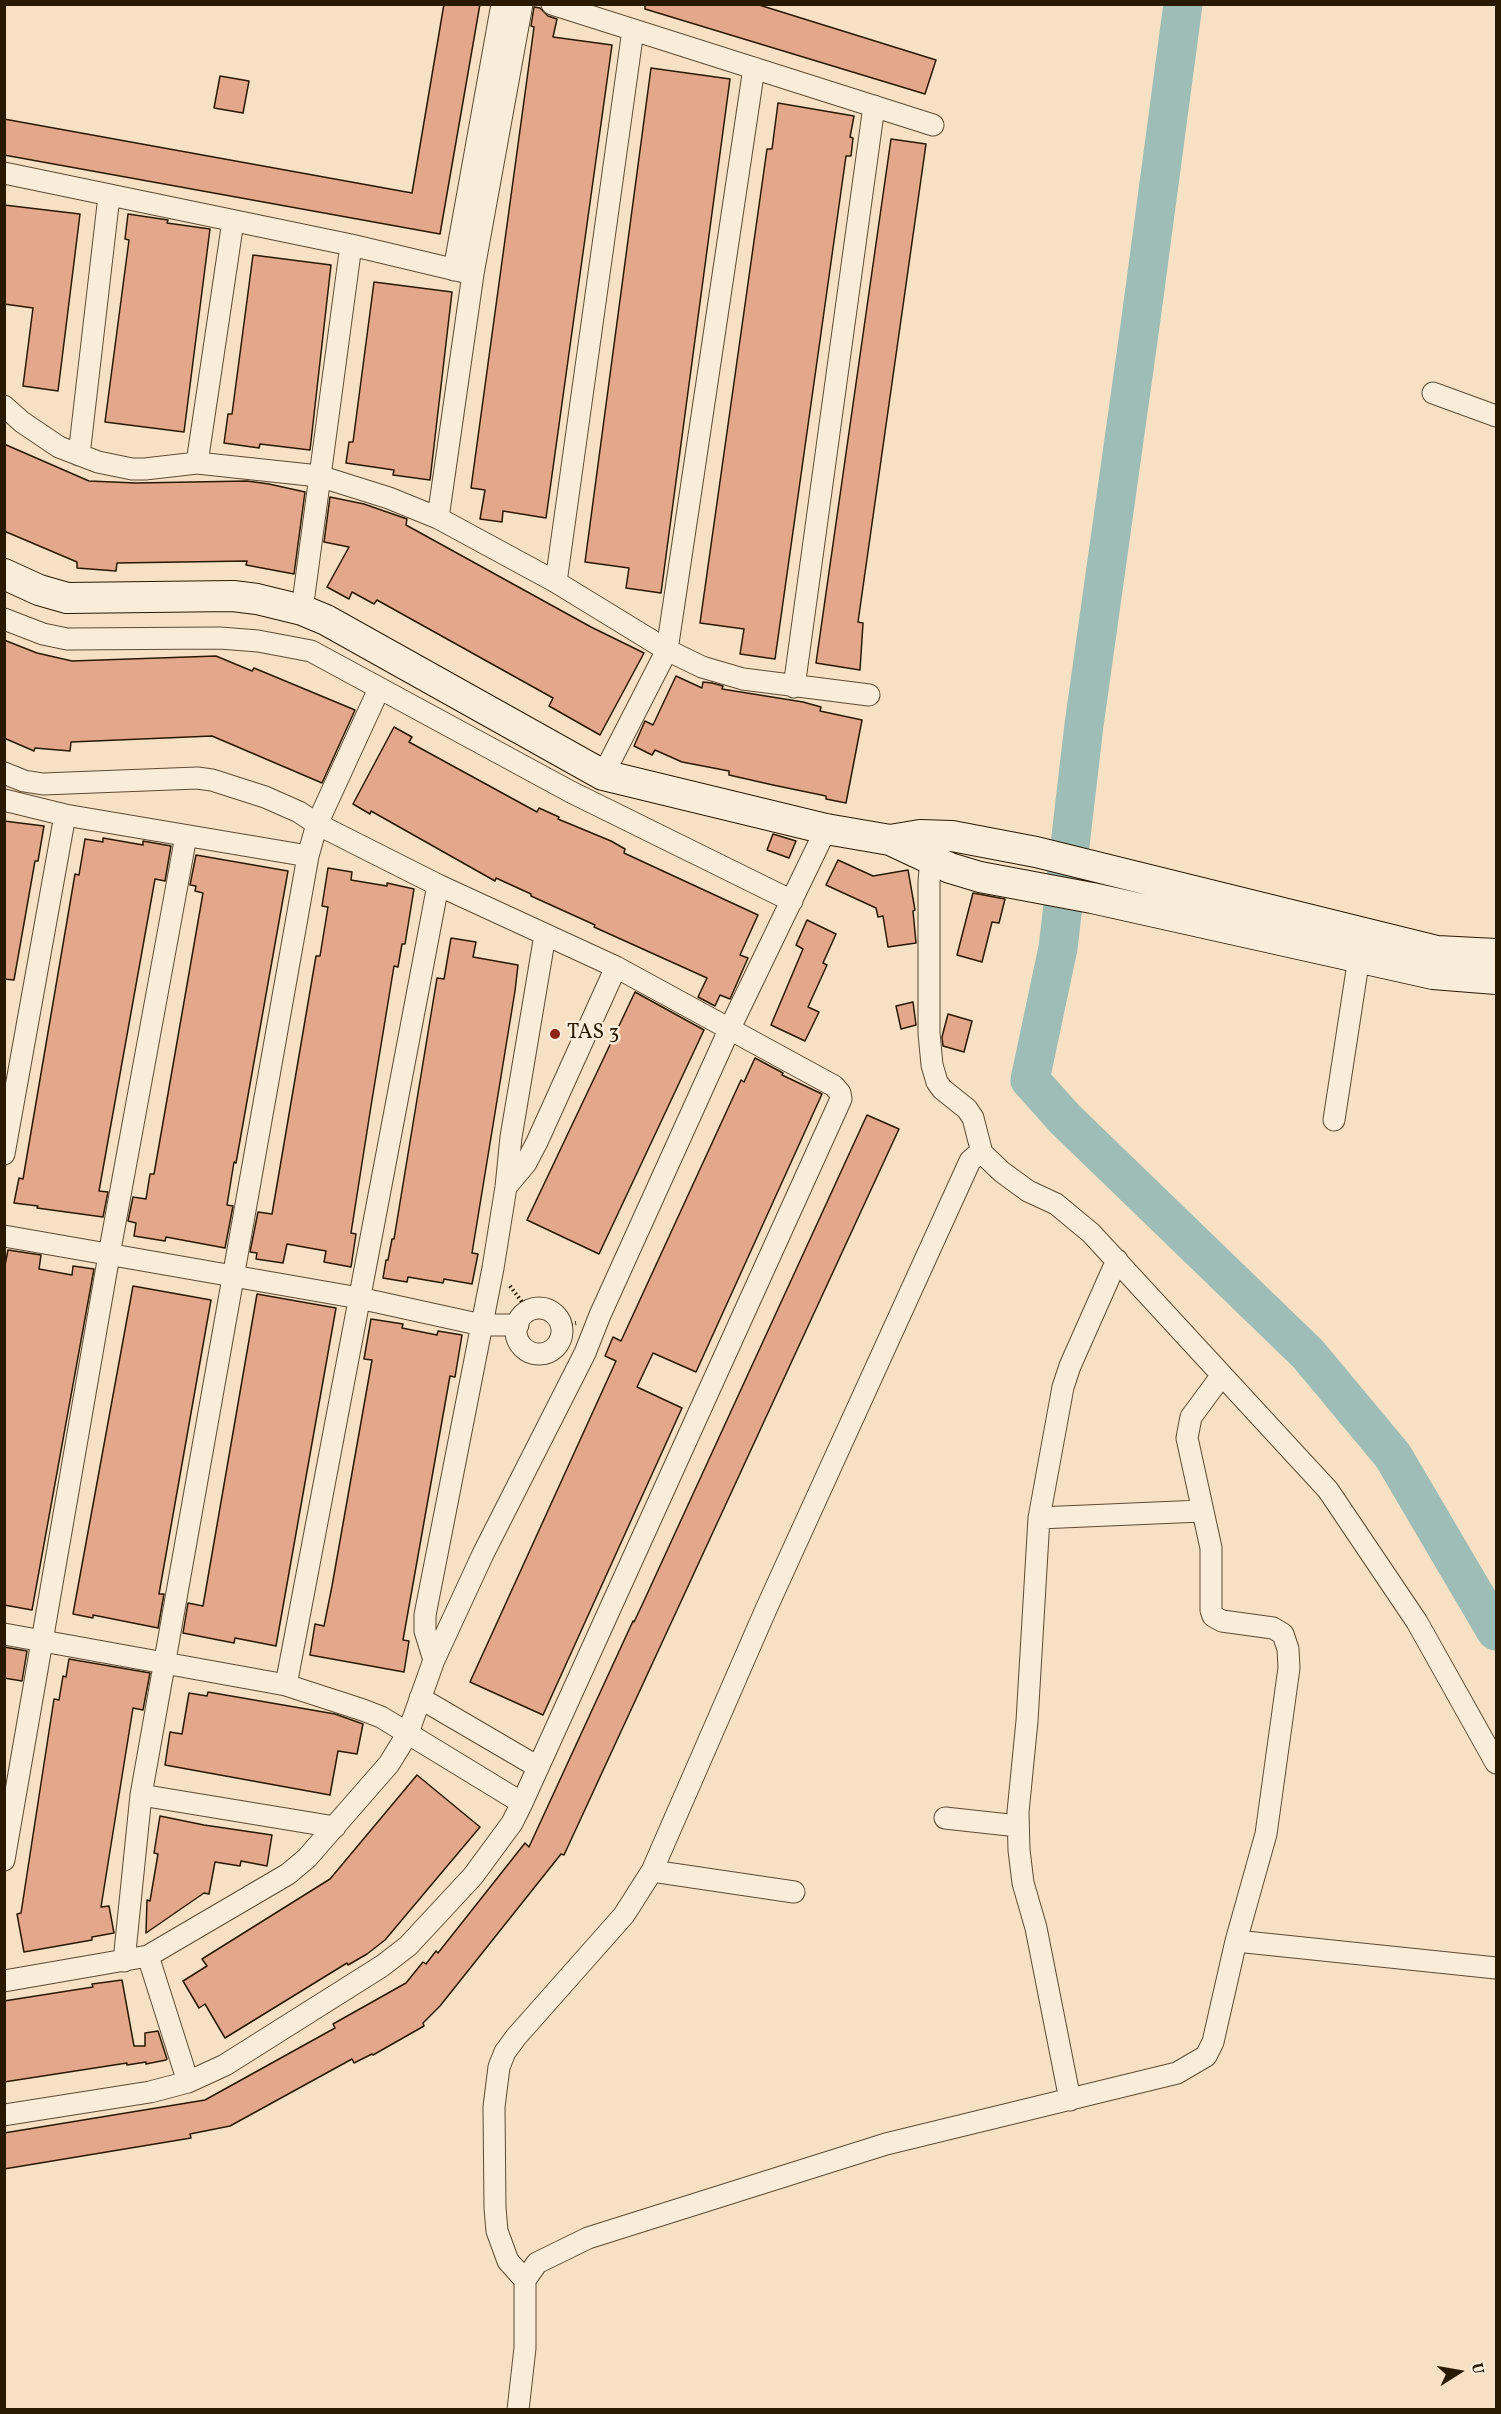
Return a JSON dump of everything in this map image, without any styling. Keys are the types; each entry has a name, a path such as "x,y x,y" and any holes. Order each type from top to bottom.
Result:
{"street":[{"path":"489,132 502,4"},
{"path":"438,518 463,272 489,132 522,4"},
{"path":"552,4 933,125"},
{"path":"556,582 633,30"},
{"path":"603,775 667,650 754,68"},
{"path":"794,687 874,106"},
{"path":"4,173 351,245 463,272"},
{"path":"78,455 109,196"},
{"path":"197,463 233,221"},
{"path":"302,610 351,245"},
{"path":"1433,393 1497,416"},
{"path":"4,406 58,447 98,462 132,469 197,463 319,476 389,498 438,518 556,582 667,650 702,667 743,679 869,695"},
{"path":"4,574 39,590 67,598 233,596 257,599 302,610 326,620 603,775 826,830 936,847 1036,852 1099,869 1275,925 1359,957 1433,974 1497,979"},
{"path":"4,619 43,634 67,639 220,638 269,643 311,651 571,792 795,895"},
{"path":"124,1961 141,1795 308,856 317,824 379,689"},
{"path":"4,773 24,781 43,784 176,779 212,780 265,797 299,812 317,824 438,885 616,967 834,1086 840,1093 840,1104 522,1803 512,1823 473,1876 408,1946 382,1966 225,2065 188,2082 150,2092 4,2115"},
{"path":"4,800 65,815 308,856"},
{"path":"4,1154 65,815"},
{"path":"4,1976 5,1981 148,1956 288,1874 307,1858 389,1764 408,1733 434,1660 483,1554 585,1353 729,1030 826,830"},
{"path":"4,1860 109,1255 186,836"},
{"path":"936,847 950,868 1026,886 1437,951 1497,954"},
{"path":"936,847 928,984 932,1065 937,1082 942,1089 967,1109 980,1141 1002,1172 1028,1191 1056,1204 1076,1219 1328,1490 1418,1622 1497,1763"},
{"path":"286,1685 438,885"},
{"path":"434,1660 425,1631 425,1615 482,1325 545,935"},
{"path":"1334,1120 1359,957"},
{"path":"506,1187 526,1163 537,1142 616,967"},
{"path":"525,2280 508,2261 497,2231 494,2107 498,2067 516,2037 624,1916 652,1871 767,1606 980,1141"},
{"path":"4,1236 359,1298 482,1325 518,1325"},
{"path":"1070,2100 1036,1928 1023,1883 1018,1826 1039,1518 1063,1387 1116,1260"},
{"path":"546,1310 560,1321 561,1338 550,1352 532,1353 519,1342 517,1337 520,1319 529,1311 546,1310"},
{"path":"561,1338 585,1353"},
{"path":"518,2409 525,2348 525,2280 537,2263 588,2238 886,2144 1177,2073 1206,2056 1214,2042 1236,1941 1266,1834 1288,1668 1288,1649 1283,1634 1273,1628 1222,1621 1213,1616 1210,1601 1210,1548 1187,1438 1191,1417 1222,1375"},
{"path":"1039,1518 1201,1511"},
{"path":"4,1634 286,1685 363,1710 381,1717 522,1803"},
{"path":"420,1698 538,1767"},
{"path":"141,1795 335,1827"},
{"path":"945,1818 1018,1826"},
{"path":"652,1871 794,1892"},
{"path":"1236,1941 1497,1968"},
{"path":"148,1956 188,2082"}],"building":[{"path":"444,4 480,4 440,234 4,155 4,119 412,193"},
{"path":"645,4 756,4 936,60 925,94 645,9"},
{"path":"534,7 540,8 548,16 557,19 553,37 612,45 546,518 503,511 502,522 480,519 485,490 471,488 534,27 531,26"},
{"path":"651,68 730,79 661,593 626,588 629,568 585,562"},
{"path":"220,76 249,81 243,113 214,108"},
{"path":"778,103 854,116 850,137 853,138 851,156 846,156 775,659 740,654 744,629 700,623 767,149 772,149"},
{"path":"891,139 926,144 858,622 863,623 860,670 816,663"},
{"path":"4,205 80,214 58,391 23,386 33,308 4,304"},
{"path":"128,214 168,220 167,223 210,229 184,432 105,422 129,240 125,239"},
{"path":"253,255 331,265 310,450 260,444 259,448 224,443 228,414 232,414"},
{"path":"374,282 452,292 430,480 393,475 394,470 346,463 349,442 353,442"},
{"path":"4,444 89,481 136,483 247,481 305,492 294,574 246,565 247,561 117,563 116,571 77,568 77,562 4,531"},
{"path":"330,497 364,504 407,519 406,525 591,627 644,653 600,735 549,706 553,698 377,600 374,604 352,592 349,599 327,587 349,547 324,542"},
{"path":"4,640 37,653 72,661 216,656 252,671 254,668 355,710 322,783 212,736 71,742 70,751 35,748 34,751 4,738"},
{"path":"676,676 702,688 703,682 712,683 723,686 722,689 803,702 821,707 820,711 862,720 846,803 826,799 826,796 729,775 729,771 682,762 655,750 652,755 634,746 645,721 653,725"},
{"path":"394,727 412,737 409,742 537,812 539,808 559,817 558,819 611,841 625,849 624,853 758,915 740,955 748,958 730,999 720,995 715,1006 698,997 707,978 594,927 595,925 496,878 495,881 371,811 370,814 353,804"},
{"path":"4,821 44,826 38,861 35,861 14,980 4,979"},
{"path":"773,834 796,841 789,858 767,850"},
{"path":"103,838 143,845 143,841 171,846 165,881 155,879 99,1191 108,1192 103,1217 14,1203 19,1178 23,1179 75,874 79,875 85,839 103,842"},
{"path":"196,855 288,871 236,1163 234,1162 227,1205 233,1206 225,1248 166,1237 165,1241 134,1236 136,1223 128,1221 133,1197 146,1199 150,1174 154,1174 203,893 195,891 196,886 190,885"},
{"path":"838,860 873,876 908,870 915,910 913,911 916,943 888,947 883,916 878,917 876,908 826,885"},
{"path":"328,868 352,872 351,880 387,886 387,883 414,889 405,944 402,944 398,967 394,966 351,1233 356,1234 351,1267 324,1262 326,1251 287,1244 283,1263 256,1259 257,1253 250,1252 258,1212 272,1214 316,956 320,956 328,907 322,906"},
{"path":"973,893 1005,899 999,923 992,922 982,962 957,955"},
{"path":"807,920 836,934 823,963 827,965 808,1007 819,1012 805,1041 771,1025 803,949 796,945"},
{"path":"451,938 476,942 473,957 518,965 515,991 472,1253 478,1254 472,1284 444,1279 443,1283 408,1277 407,1282 383,1278 386,1260 388,1260 392,1239 394,1239 437,978 444,979"},
{"path":"635,992 704,1030 599,1254 527,1220"},
{"path":"913,1002 916,1025 901,1029 896,1006"},
{"path":"948,1014 972,1021 964,1052 943,1046 942,1037"},
{"path":"755,1058 783,1073 782,1075 822,1094 696,1372 653,1353 637,1387 682,1408 543,1715 470,1682 616,1361 605,1356 613,1337 621,1341 741,1080 744,1082"},
{"path":"867,1115 899,1129 564,1855 561,1854 440,2006 423,2023 424,2026 373,2055 354,2063 352,2059 230,2126 190,2134 191,2138 4,2169 4,2133 205,2100 335,2028 333,2024 406,1983 423,1962 426,1964 436,1951 438,1953 525,1843 529,1847"},
{"path":"8,1250 41,1255 39,1269 72,1275 73,1266 94,1269 32,1610 4,1605 4,1270"},
{"path":"133,1286 211,1300 159,1594 164,1594 158,1628 93,1615 93,1618 73,1614"},
{"path":"257,1294 336,1308 276,1646 235,1638 234,1643 183,1633 188,1603 203,1606"},
{"path":"371,1319 403,1324 402,1328 437,1335 438,1331 462,1335 455,1377 450,1376 403,1640 409,1641 404,1672 310,1655 315,1624 324,1626 332,1586 372,1360 364,1359"},
{"path":"4,1647 27,1651 22,1681 4,1678"},
{"path":"69,1659 150,1673 143,1710 133,1708 101,1907 109,1906 114,1933 92,1937 92,1940 24,1952 17,1914 21,1913 54,1699 59,1700 63,1676 66,1677"},
{"path":"208,1692 335,1714 363,1724 357,1754 338,1751 330,1795 165,1765 170,1732 182,1734 189,1693 207,1696"},
{"path":"417,1775 480,1827 385,1940 367,1954 348,1965 347,1963 225,2038 205,2004 199,2008 183,1981 207,1966 202,1959 330,1879"},
{"path":"160,1816 272,1835 267,1866 241,1861 240,1866 215,1862 209,1894 204,1893 146,1933 147,1900 150,1901 158,1854 154,1853"},
{"path":"122,1980 134,2046 145,2046 145,2033 158,2031 166,2060 146,2064 146,2062 127,2065 127,2063 4,2082 4,2001 93,1987 92,1984"}],"waterway":[{"path":"1183,4 1084,725 1058,948 1030,1080 1065,1119 1308,1354 1393,1456 1496,1631"}],"place":[{"name":"TAS 3","path":"555,1034"}]}
